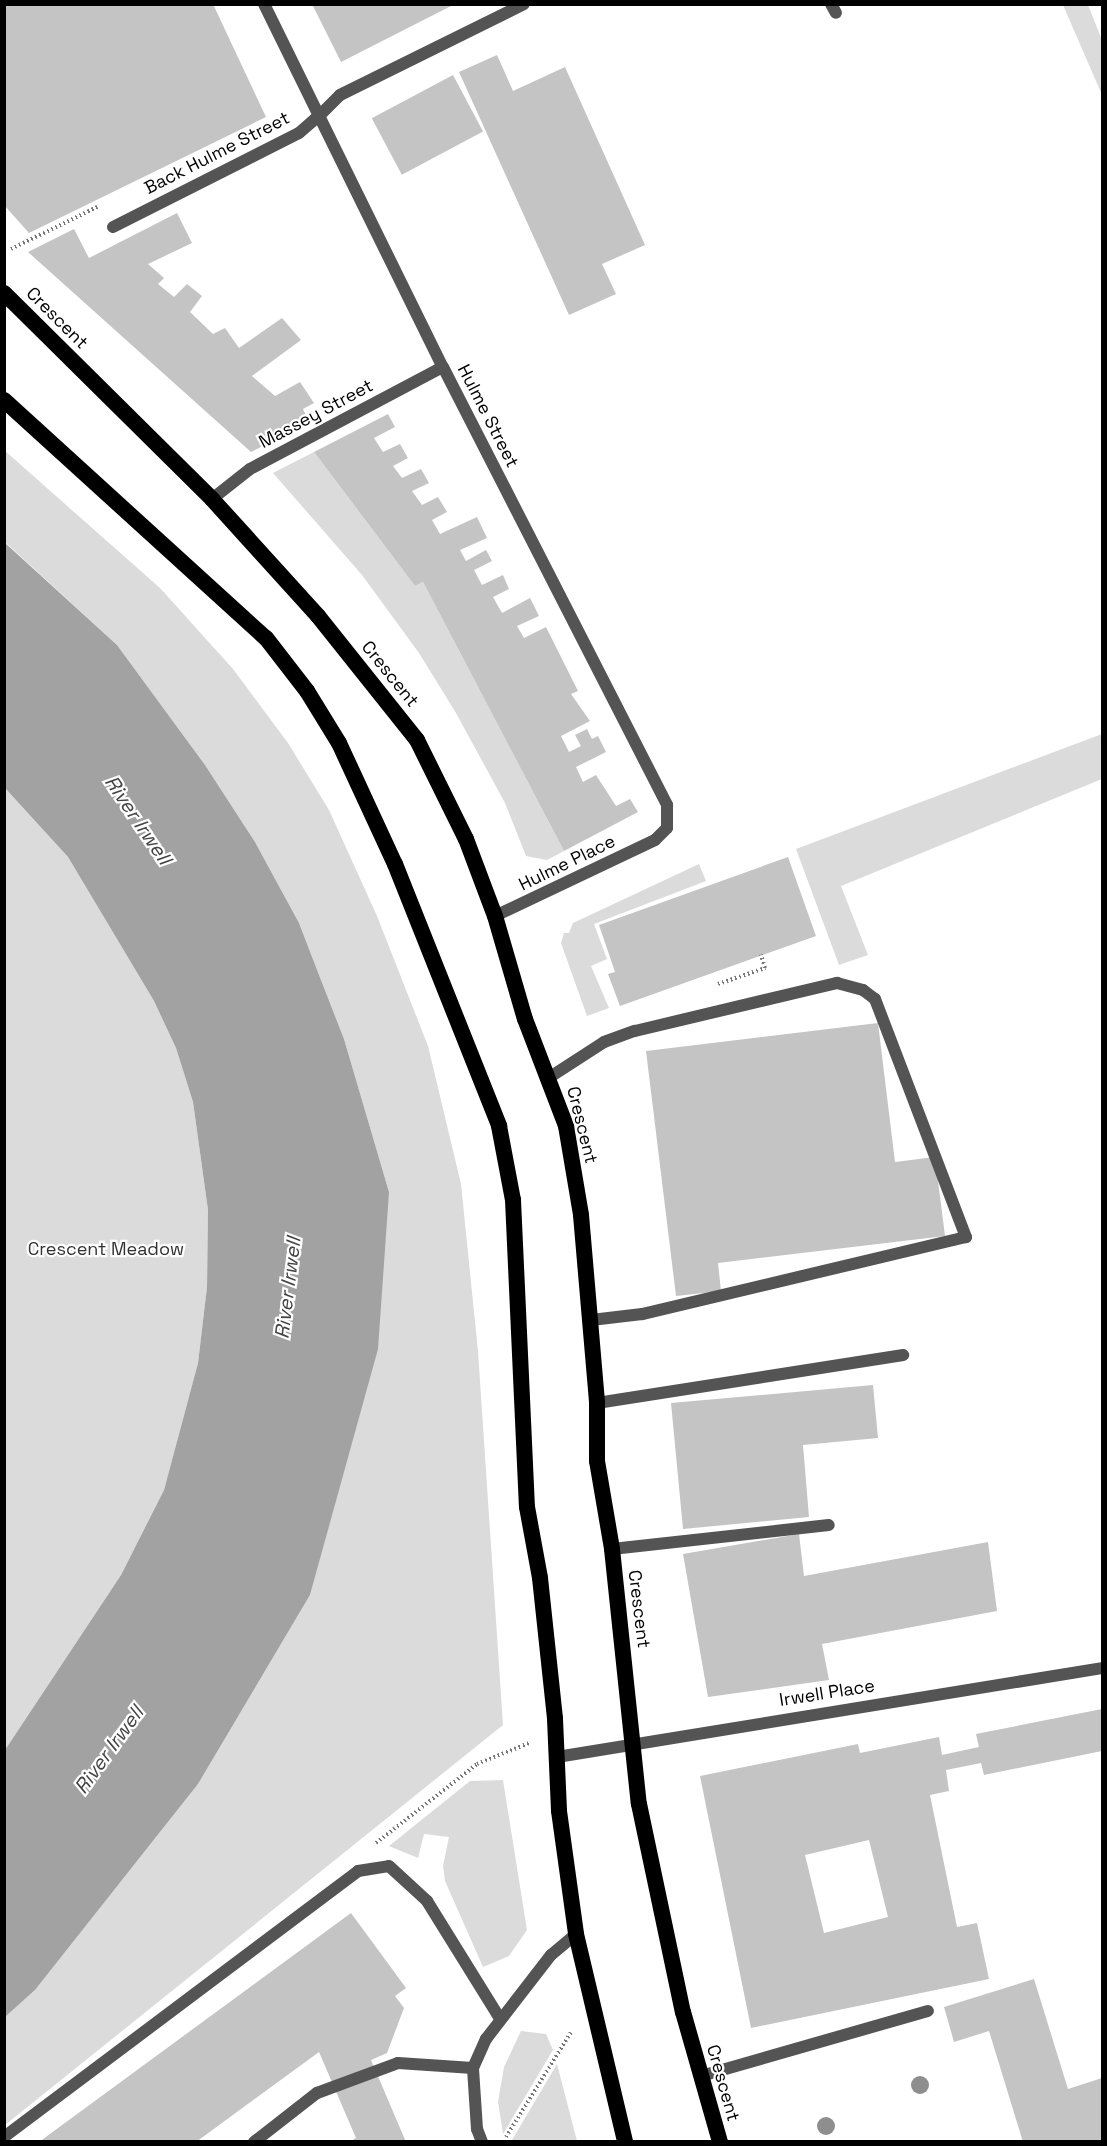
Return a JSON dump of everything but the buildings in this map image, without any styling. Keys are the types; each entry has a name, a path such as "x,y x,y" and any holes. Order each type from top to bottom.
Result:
{"highway":[{"name":"Crescent","path":"4,293 212,499 318,616 417,740 460,823 495,916 525,1019 550,1077 568,1137 581,1215 591,1320 597,1403 597,1461 612,1549 633,1744 655,1888 701,2076 720,2142"},
{"path":"4,400 200,577 285,660 339,743 408,896 487,1096 508,1160 527,1507 540,1578 557,1757 559,1811 576,1934 625,2142"}],"street":[{"name":"Hulme Street","path":"264,4 443,367 667,805 667,828 655,840"},
{"name":"Back Hulme Street","path":"113,227 299,133 340,95 524,4"},
{"name":"Massey Street","path":"212,499 250,470 443,367"},
{"name":"Hulme Place","path":"495,916 655,840"},
{"path":"550,1077 604,1042 635,1031 837,982 863,990 875,999 966,1237 642,1314 591,1320"},
{"path":"597,1403 903,1355"},
{"path":"612,1549 829,1525"},
{"name":"Irwell Place","path":"557,1757 1102,1668"},
{"path":"4,2137 358,1871 389,1866 427,1901 499,2017"},
{"path":"482,2142 477,2129 473,2068 499,2017 551,1955 576,1934"},
{"path":"701,2076 928,2011"},
{"path":"254,2142 317,2093 398,2063 473,2068"}],"path":[{"path":"358,1871 369,1848 477,1764 526,1744"},
{"path":"504,2140 571,2032"}],"green space":[{"path":"1063,5 1088,5 1102,40 1102,95"},
{"path":"4,450 160,588 233,669 288,743 329,810 377,916 428,1046 461,1184 478,1351 503,1725 5,2125 5,2017 35,1990 198,1784 310,1595 347,1458 389,1192 344,1039 299,923 255,842 205,765 117,645 5,542"},
{"path":"314,452 415,586 423,582 564,851 547,860 526,856 505,803 456,713 419,653 362,575 273,473"},
{"path":"1102,734 1102,779 841,886 868,955 839,965 796,849"},
{"name":"Crescent Meadow","path":"5,788 68,857 154,1001 176,1048 193,1102 208,1210 207,1287 198,1363 164,1490 121,1575 5,1750"},
{"path":"699,864 706,881 594,924 607,959 591,966 609,1008 587,1016 561,943 564,933 569,933 573,923"},
{"path":"503,1780 527,1930 509,1956 483,1967 445,1881 443,1866 449,1837 424,1834 418,1858 389,1846 470,1781"},
{"path":"521,2031 546,2034 553,2050 503,2134 498,2102 504,2067"},
{"path":"557,2064 577,2141 513,2141 512,2140"}],"water":[{"name":"River Irwell","path":"4,542 117,645 205,765 255,842 299,923 344,1039 389,1192 378,1349 310,1595 198,1784 35,1990 5,2017 5,1750 121,1575 164,1490 198,1363 207,1287 208,1210 193,1102 176,1048 154,1001 68,857 5,788"}]}
